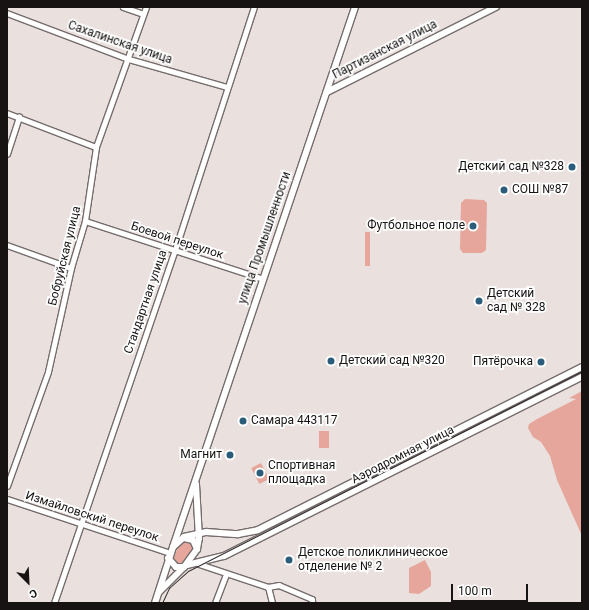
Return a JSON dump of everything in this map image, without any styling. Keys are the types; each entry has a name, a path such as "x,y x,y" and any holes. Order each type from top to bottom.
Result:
{"main road":[{"name":"улица Промышленности","path":"154,603 262,279 355,7"},
{"name":"Аэродромная улица","path":"199,533 238,534 258,530 582,367"},
{"name":"Аэродромная улица","path":"186,566 217,560 582,377"},
{"name":"улица Промышленности","path":"196,476 196,508 199,533 197,549"},
{"path":"178,541 190,538 197,549 186,566 176,567 170,553 178,541 199,533"},
{"name":"улица Промышленности","path":"158,593 186,566"}],"street":[{"path":"123,7 143,14"},
{"name":"Бобруйская улица","path":"7,486 48,372 71,268 85,221 96,147 129,59 146,7"},
{"name":"Стандартная улица","path":"54,603 175,250 254,7"},
{"name":"Партизанская улица","path":"327,92 496,7"},
{"name":"Сахалинская улица","path":"7,12 129,59 227,87"},
{"path":"7,113 96,147"},
{"path":"7,154 19,117"},
{"name":"Боевой переулок","path":"85,221 262,279"},
{"path":"7,245 71,268"},
{"name":"Измайловский переулок","path":"7,499 80,525 170,553"},
{"path":"199,564 226,575 268,587 279,586 312,599 313,603"},
{"path":"215,603 226,575"},
{"path":"268,587 272,603"}],"shaded area":[{"name":"Футбольное поле","path":"465,199 484,200 487,203 486,250 482,253 463,253 460,249 461,203"},
{"path":"365,232 370,232 370,266 365,266"},
{"path":"582,391 582,536 557,480 550,456 541,442 533,437 528,428 529,424 537,419 576,399 569,398"},
{"path":"319,431 329,431 329,448 319,448"},
{"name":"Спортивная площадка","path":"261,463 269,479 259,484 251,468"},
{"path":"186,541 191,543 193,548 184,563 179,566 172,561 178,548"},
{"path":"425,560 431,572 431,586 419,594 409,593 409,568"}],"tram line":[{"path":"162,603 169,588 188,571 582,371"}],"place":[{"name":"Детский сад №328","path":"572,167"},
{"name":"СОШ №87","path":"504,190"},
{"name":"Футбольное поле","path":"473,226"},
{"name":"Детский сад № 328","path":"479,301"},
{"name":"Детский сад №320","path":"331,361"},
{"name":"Пятёрочка","path":"541,362"},
{"name":"Самара 443117","path":"243,421"},
{"name":"Магнит","path":"230,455"},
{"name":"Спортивная площадка","path":"260,473"},
{"name":"Детское поликлиническое отделение № 2","path":"289,560"}]}
